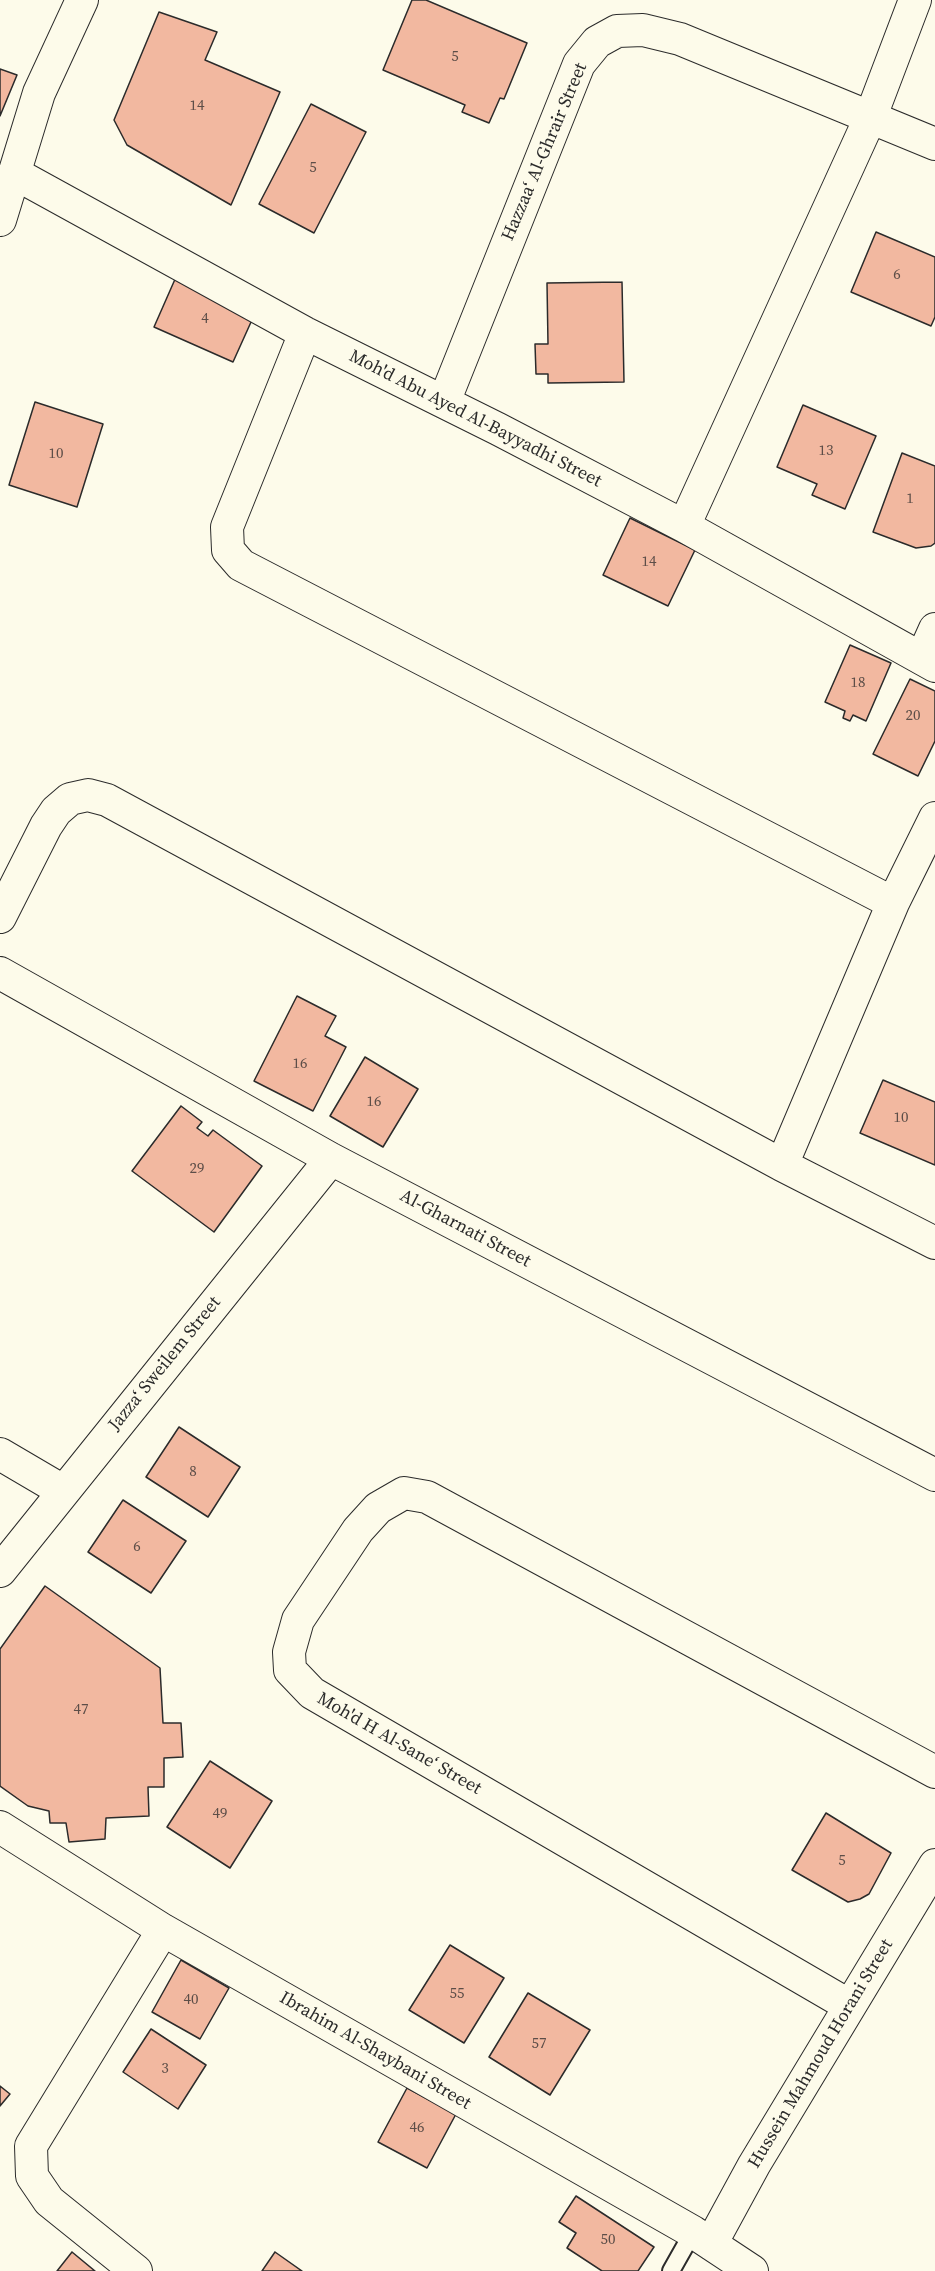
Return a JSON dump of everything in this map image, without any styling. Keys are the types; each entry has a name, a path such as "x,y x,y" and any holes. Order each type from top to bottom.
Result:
{"street":[{"path":"0,220 39,93 82,0"},
{"path":"684,526 871,116 915,0"},
{"name":"Hazzaa‘ Al-Ghrair Street","path":"444,402 579,64 597,42 618,31 643,30 680,39 935,144"},
{"name":"Moh'd Abu Ayed Al-Bayyadhi Street","path":"14,173 305,333 684,526 929,662"},
{"path":"305,333 227,527 228,550 241,565 893,903"},
{"path":"929,662 935,628"},
{"path":"0,917 46,826 56,811 69,799 88,795 107,800 782,1165 935,1243"},
{"path":"782,1165 893,903 935,818"},
{"name":"Al-Gharnati Street","path":"0,973 330,1159 935,1475"},
{"name":"Jazza‘ Sweilem Street","path":"0,1571 330,1159"},
{"path":"0,1454 63,1491"},
{"name":"Moh'd H Al-Sane‘ Street","path":"850,2006 312,1693 290,1670 289,1652 298,1620 358,1530 378,1508 404,1492 427,1497 935,1772"},
{"name":"Ibrahim Al-Shaybani Street","path":"0,1827 164,1930 702,2238 753,2271"},
{"name":"Hussein Mahmoud Horani Street","path":"702,2238 754,2165 935,1865"},
{"path":"136,2271 49,2201 32,2176 31,2146 164,1930"}],"lane":[{"path":"671,2271 702,2238"}],"building":[{"path":"412,0 426,0 527,43 504,99 500,98 489,123 462,112 465,105 383,70"},
{"path":"159,12 217,32 205,60 280,92 231,205 127,145 114,120"},
{"path":"0,69 17,75 0,116"},
{"path":"311,104 366,132 314,233 259,204"},
{"path":"876,232 935,257 935,317 931,326 851,292"},
{"path":"176,277 256,311 233,362 154,327"},
{"path":"622,282 624,382 548,383 548,374 536,374 535,344 548,344 547,283"},
{"path":"35,402 103,424 77,507 9,485"},
{"path":"803,405 876,436 845,509 812,495 817,484 777,467"},
{"path":"902,453 935,466 935,543 931,546 916,548 873,532"},
{"path":"630,518 695,550 668,606 603,575"},
{"path":"850,645 891,663 866,721 853,715 850,721 843,718 845,711 825,702"},
{"path":"910,679 935,691 935,741 918,776 873,754"},
{"path":"297,996 336,1016 325,1036 346,1047 313,1111 254,1081"},
{"path":"365,1057 418,1089 383,1147 330,1116"},
{"path":"883,1080 935,1102 935,1165 860,1133"},
{"path":"181,1106 202,1122 197,1128 208,1136 213,1130 262,1166 214,1232 132,1171"},
{"path":"179,1427 240,1467 208,1517 146,1477"},
{"path":"123,1500 186,1541 151,1593 88,1552"},
{"path":"45,1586 160,1668 163,1723 181,1723 183,1757 164,1758 164,1787 148,1787 149,1816 106,1818 105,1839 69,1842 66,1823 50,1823 49,1811 28,1806 0,1786 0,1649"},
{"path":"210,1761 272,1801 230,1868 167,1827"},
{"path":"826,1813 891,1853 869,1894 860,1899 848,1902 792,1870"},
{"path":"450,1945 504,1978 464,2043 409,2010"},
{"path":"181,1960 229,1988 200,2039 152,2012"},
{"path":"528,1993 590,2030 550,2095 489,2057"},
{"path":"151,2029 206,2065 178,2109 123,2072"},
{"path":"0,2086 10,2094 0,2106"},
{"path":"407,2088 456,2114 427,2168 378,2142"},
{"path":"576,2196 654,2247 638,2271 602,2271 567,2248 576,2233 559,2222"},
{"path":"72,2252 95,2271 57,2271"},
{"path":"275,2252 302,2271 262,2271"}]}
